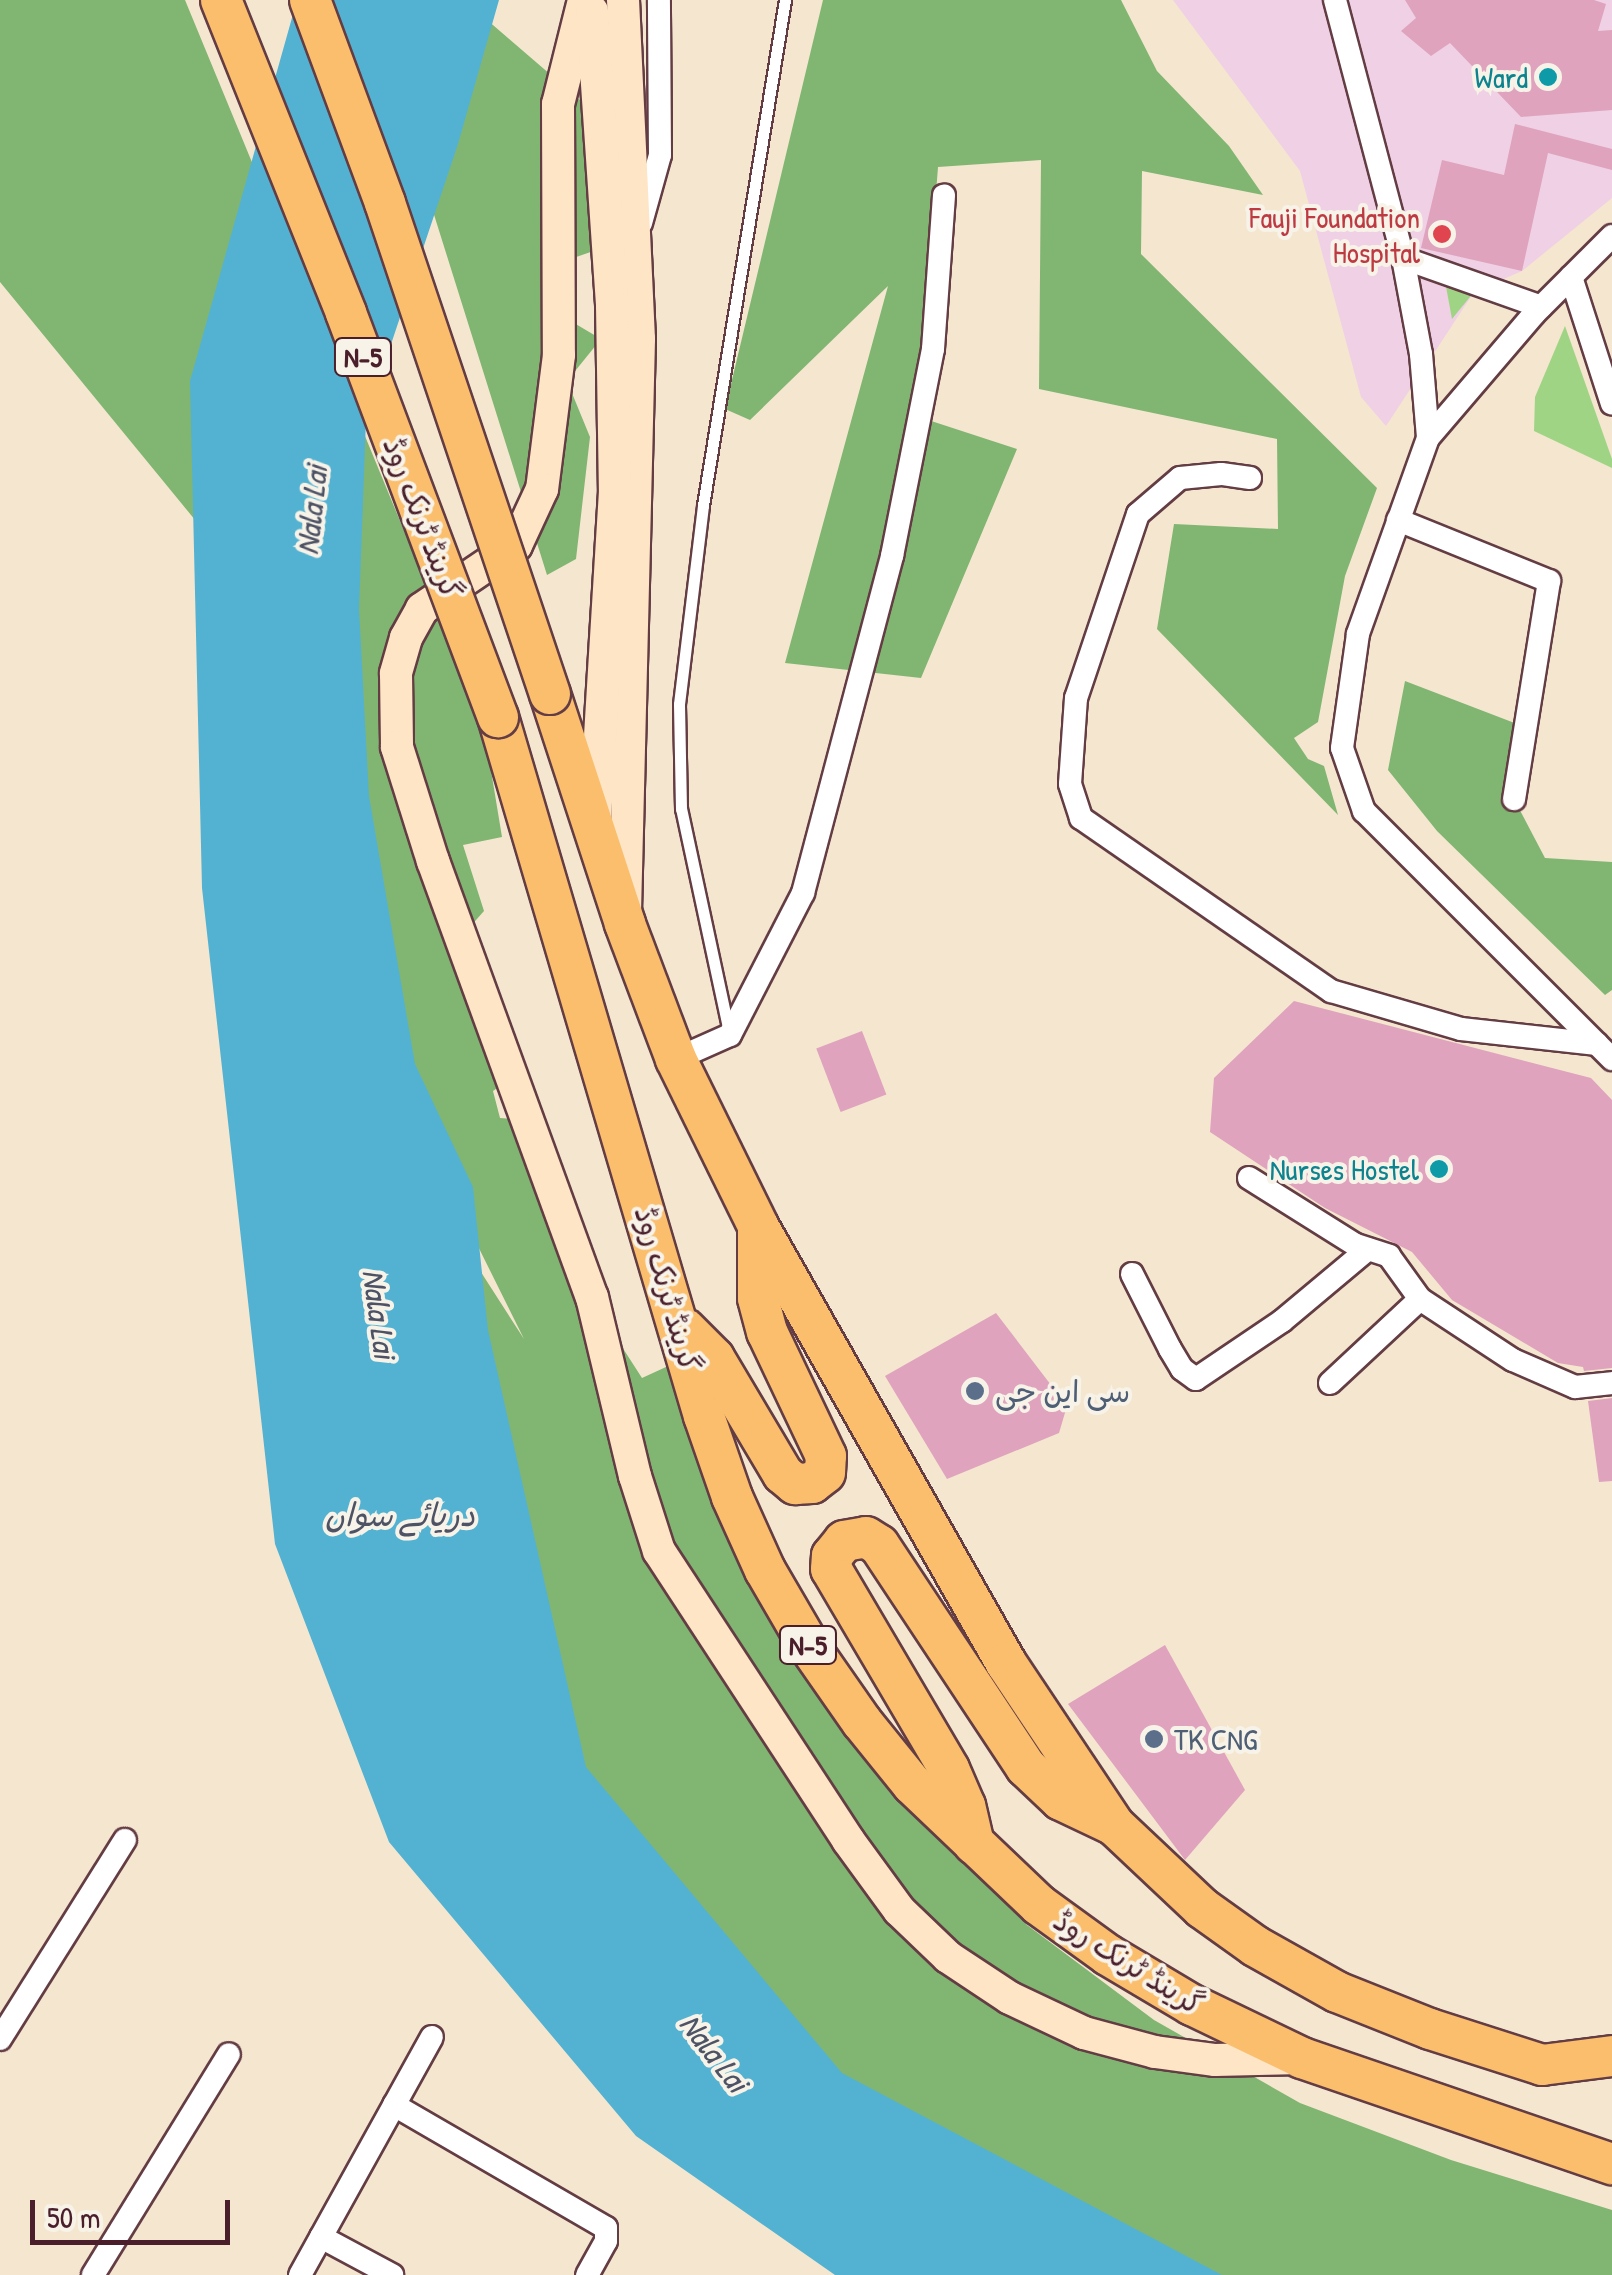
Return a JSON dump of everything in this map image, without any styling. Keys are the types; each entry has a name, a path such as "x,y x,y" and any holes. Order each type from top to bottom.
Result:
{"highway":[{"name":"گرینڈ ٹرنک روڈ","path":"220,0 346,313 498,717 732,1496 774,1586 811,1649 912,1784 1039,1905 1108,1955 1192,2005 1302,2058 1612,2164"},
{"name":"گرینڈ ٹرنک روڈ","path":"310,0 385,202 624,924 676,1059 758,1226 1006,1663 1114,1826 1202,1908 1255,1946 1337,1992 1430,2029 1612,2086"},
{"path":"678,1323 714,1358 783,1474 795,1484 812,1483 825,1473 826,1456 767,1332 758,1298 758,1226"},
{"path":"975,1848 966,1806 949,1770 831,1569 832,1556 844,1540 866,1537 879,1544 1026,1767 1061,1800 1114,1826"},
{"name":"گرینڈ ٹرنک روڈ","path":"1542,2065 1612,2056"}],"main road":[{"path":"588,0 612,305 614,491 594,830"},
{"path":"588,0 558,104 558,355 542,488 516,545 422,609 396,674 396,747 433,861 592,1297 635,1476 659,1551 848,1840 899,1910 948,1957 1010,1998 1084,2033 1155,2052 1215,2060 1302,2058"},
{"path":"623,0 638,357 624,924"}],"street":[{"path":"635,245 660,155 659,0"},
{"path":"1335,0 1404,258 1421,354 1428,438"},
{"path":"676,1059 730,1035 803,893 892,556 932,350 944,195"},
{"path":"1605,1052 1364,811 1342,748 1358,634 1428,438 1541,307 1612,236"},
{"path":"1404,258 1541,307"},
{"path":"1571,277 1612,404"},
{"path":"1250,478 1221,474 1180,478 1138,514 1076,698 1070,784 1081,818 1331,991 1461,1028 1605,1052"},
{"path":"1398,520 1549,581 1514,800"},
{"path":"1249,1178 1368,1249 1389,1256 1420,1299 1513,1360 1575,1388 1612,1383"},
{"path":"1132,1274 1182,1369 1196,1380 1282,1321 1368,1249"},
{"path":"1330,1383 1420,1299"},
{"path":"0,2039 125,1840"},
{"path":"300,2275 432,2037"},
{"path":"92,2275 230,2054"},
{"path":"394,2105 606,2228 606,2240 587,2275"},
{"path":"321,2237 392,2275"}],"lane":[{"path":"730,1035 681,809 679,704 702,505 785,0"}],"shaded area":[{"name":"Fauji Foundation Hospital","path":"1173,0 1612,0 1612,198 1522,271 1474,292 1386,426 1361,397 1300,171"}],"green space":[{"path":"0,0 185,0 483,722 502,837 463,845 484,911 453,946 515,1075 493,1091 500,1118 515,1119 593,1261 624,1350 642,1378 679,1361 717,1500 922,1816 1027,1925 1154,2020 1300,2103 1451,2160 1612,2210 1612,2275 1165,2275 824,2094 530,1756 414,1168 524,1339 383,1055 341,698 0,282"},
{"path":"464,0 587,106 611,245 550,266 569,320 601,339 567,381 590,437 576,559 547,575 415,154"},
{"path":"823,0 1121,0 1157,71 1229,146 1263,195 1142,171 1141,254 1377,488 1345,576 1318,722 1294,738 1308,759 1324,766 1338,815 1157,629 1174,524 1278,529 1277,439 1039,389 1041,160 938,167 919,417 1017,449 921,678 785,663 888,286 750,420 725,409"},
{"path":"1445,281 1474,292 1452,319"},
{"path":"1565,326 1612,468 1534,431 1535,397"},
{"path":"1405,681 1525,727 1514,799 1545,858 1612,862 1612,990 1605,995 1437,831 1388,770"}],"water":[{"name":"دریائے سواں","path":"297,0 499,0 458,144 366,419 359,609 369,796 415,1064 473,1187 488,1330 586,1767 842,2073 1222,2275 835,2275 636,2136 389,1842 275,1544 202,888 190,381"}],"building":[{"name":"Ward","path":"1405,0 1594,0 1606,4 1598,31 1612,30 1612,110 1521,117 1450,43 1431,56 1401,31 1416,18"},
{"path":"1515,124 1612,149 1612,170 1548,153 1522,271 1421,248 1442,160 1504,175"},
{"name":"Nurses Hostel","path":"1294,1001 1591,1078 1612,1100 1612,1368 1584,1371 1583,1367 1558,1363 1452,1300 1412,1252 1325,1208 1210,1132 1214,1078"},
{"path":"862,1031 886,1094 841,1112 816,1049"},
{"name":"سی این جی","path":"996,1313 1067,1406 1059,1433 947,1479 885,1376"},
{"path":"1612,1398 1612,1481 1599,1482 1588,1401"},
{"name":"TK CNG","path":"1165,1645 1245,1790 1185,1860 1068,1704"}],"place":[{"name":"Ward","path":"1548,77"},
{"name":"Fauji Foundation Hospital","path":"1442,234"},
{"name":"Nurses Hostel","path":"1439,1169"},
{"name":"سی این جی","path":"975,1391"},
{"name":"TK CNG","path":"1154,1739"}],"water label":[{"name":"Nala Lai","path":"312,510"},
{"name":"Nala Lai","path":"379,1314"},
{"name":"Nala Lai","path":"714,2053"}]}
